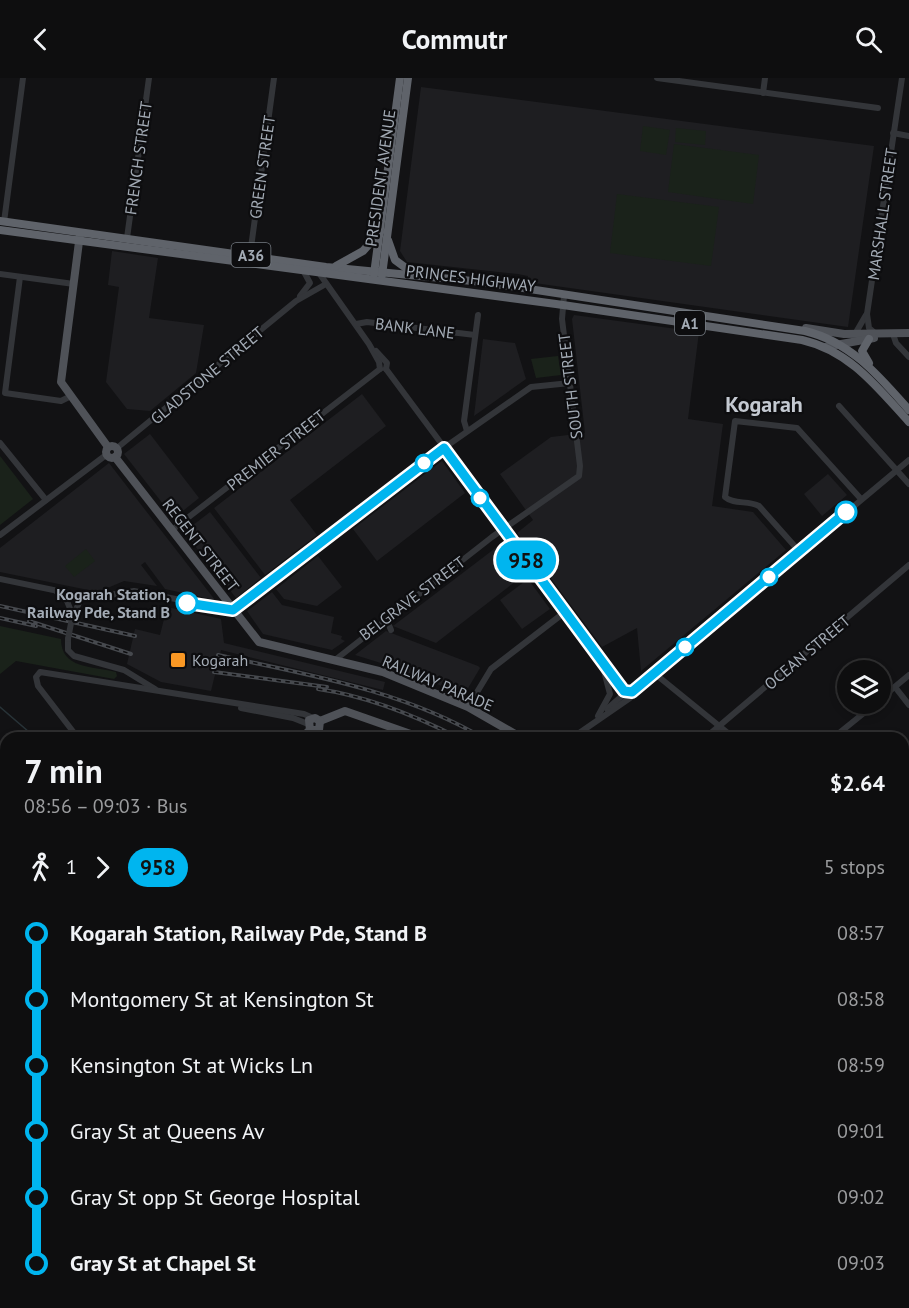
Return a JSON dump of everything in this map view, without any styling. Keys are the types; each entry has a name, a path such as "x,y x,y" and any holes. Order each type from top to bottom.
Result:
{"highway":[{"name":"PRESIDENT AVENUE","path":"379,271 380,232 401,78"},
{"name":"PRESIDENT AVENUE","path":"377,281 388,239 408,78"},
{"name":"PRINCES HIGHWAY","path":"1,224 377,281 563,300 772,326 816,334 841,344 884,382 909,410"},
{"path":"333,268 363,251 380,232"},
{"name":"PRINCES HIGHWAY","path":"80,236 127,238 333,268 416,274 780,336 825,347 855,365 909,422"},
{"path":"388,239 399,264 416,274"},
{"path":"873,336 863,344 863,354 884,382"}],"main road":[{"path":"80,236 61,380 69,397 110,450"},
{"path":"772,326 784,324 873,336"},
{"path":"825,347 873,336 909,333"},
{"name":"REGENT STREET","path":"110,450 256,640 268,645"},
{"name":"RAILWAY PARADE","path":"268,645 384,672 468,707 512,732"},
{"path":"306,732 313,723 345,711 405,732"}],"street":[{"path":"1,224 23,78"},
{"name":"FRENCH STREET","path":"127,238 149,78"},
{"name":"GREEN STREET","path":"250,255 274,78"},
{"path":"657,78 878,108"},
{"path":"763,93 765,78"},
{"name":"MARSHALL STREET","path":"855,334 867,314 902,78"},
{"path":"893,134 909,136"},
{"name":"GLADSTONE STREET","path":"296,301 310,283 303,270"},
{"path":"319,273 382,365 627,694"},
{"path":"0,274 74,284"},
{"path":"20,276 5,393 61,401 69,397"},
{"name":"GLADSTONE STREET","path":"0,535 296,301 326,284"},
{"name":"SOUTH STREET","path":"563,300 580,466 579,476"},
{"path":"867,314 873,336"},
{"path":"467,431 464,421 478,315"},
{"name":"BANK LANE","path":"356,324 367,322 475,335"},
{"path":"893,334 896,343 909,357"},
{"name":"PREMIER STREET","path":"172,530 382,365"},
{"path":"0,579 78,596 101,599 122,592 137,591 233,610 444,448 531,387 570,383"},
{"path":"839,406 909,484"},
{"path":"799,551 759,506 752,502 732,501 725,497 734,423 738,420 797,428 861,499"},
{"path":"0,443 46,500"},
{"path":"586,727 909,460"},
{"name":"BELGRAVE STREET","path":"335,660 503,530 579,476"},
{"name":"OCEAN STREET","path":"712,732 909,565"},
{"path":"56,591 67,601 72,614"},
{"path":"78,596 79,603 72,614 68,650 74,656 124,670 156,689"},
{"path":"468,707 491,669 565,612"},
{"path":"391,615 388,623 391,630"},
{"path":"598,716 610,694 601,661"},
{"path":"116,683 124,670"},
{"path":"73,732 38,686 36,678 40,672 304,714 313,723"},
{"path":"654,673 726,732"},
{"path":"891,690 909,675"},
{"path":"127,686 134,676"},
{"path":"895,687 909,705"},
{"path":"580,732 627,694"},
{"path":"840,732 863,714"}],"shaded area":[{"path":"421,87 874,146 848,327 527,282 528,276 518,274 407,262 400,251"},
{"path":"643,126 670,130 666,155 640,151"},
{"path":"676,128 706,131 705,145 675,142"},
{"path":"674,144 759,155 753,204 668,192"},
{"path":"617,194 719,207 711,266 610,253"},
{"path":"112,251 158,258 149,318 204,325 196,373 150,411 127,409 106,382 119,287 108,285"},
{"path":"574,315 699,332 688,419 723,424 712,506 753,512 786,550 641,671 637,628 602,647 517,533 533,520 500,474 551,437 585,433 572,319"},
{"path":"483,339 515,343 526,379 474,416"},
{"path":"558,356 561,375 536,378 531,359"},
{"path":"362,394 386,426 290,500 317,535 265,575 214,508"},
{"path":"150,434 199,498 174,518 124,454"},
{"path":"0,456 33,499 0,525"},
{"path":"442,461 465,493 377,561 353,529"},
{"path":"109,463 215,600 165,589 145,562 141,565 157,586 124,581 98,592 0,572 0,548"},
{"path":"828,474 847,495 822,516 804,494"},
{"path":"210,512 261,578 236,598 184,532"},
{"path":"502,543 525,574 436,643 393,626"},
{"path":"86,549 95,561 74,577 65,566"},
{"path":"318,556 342,587 317,606 284,599 276,589"},
{"path":"528,579 550,609 522,629 500,600"},
{"path":"272,592 282,605 334,617 331,633 342,636 341,639 345,641 332,650 263,634 247,611"},
{"path":"167,607 221,619 224,643 385,682 383,690 221,650 211,691 161,682 127,664 135,629 160,635"},
{"path":"0,626 61,639 62,649 72,661 88,667 116,672 117,676 114,679 16,661 0,674"},
{"path":"386,631 480,668 464,695 397,668 355,655"}],"waterway":[{"path":"0,707 29,732"}],"railway":[{"path":"0,606 135,636"},
{"path":"0,618 36,626"},
{"path":"29,621 131,654"},
{"path":"218,655 320,677 387,696 452,721 472,732"},
{"path":"214,672 327,687"},
{"path":"318,689 391,708 447,732"}],"bus line":[{"name":"958","path":"187,603 233,610 444,448 624,691 632,692 846,512"}],"place":[{"name":"Kogarah Station, Railway Pde, Stand B","path":"187,603"},
{"name":"Kogarah","path":"178,660"}],"district":[{"name":"Kogarah","path":"764,404"}]}
